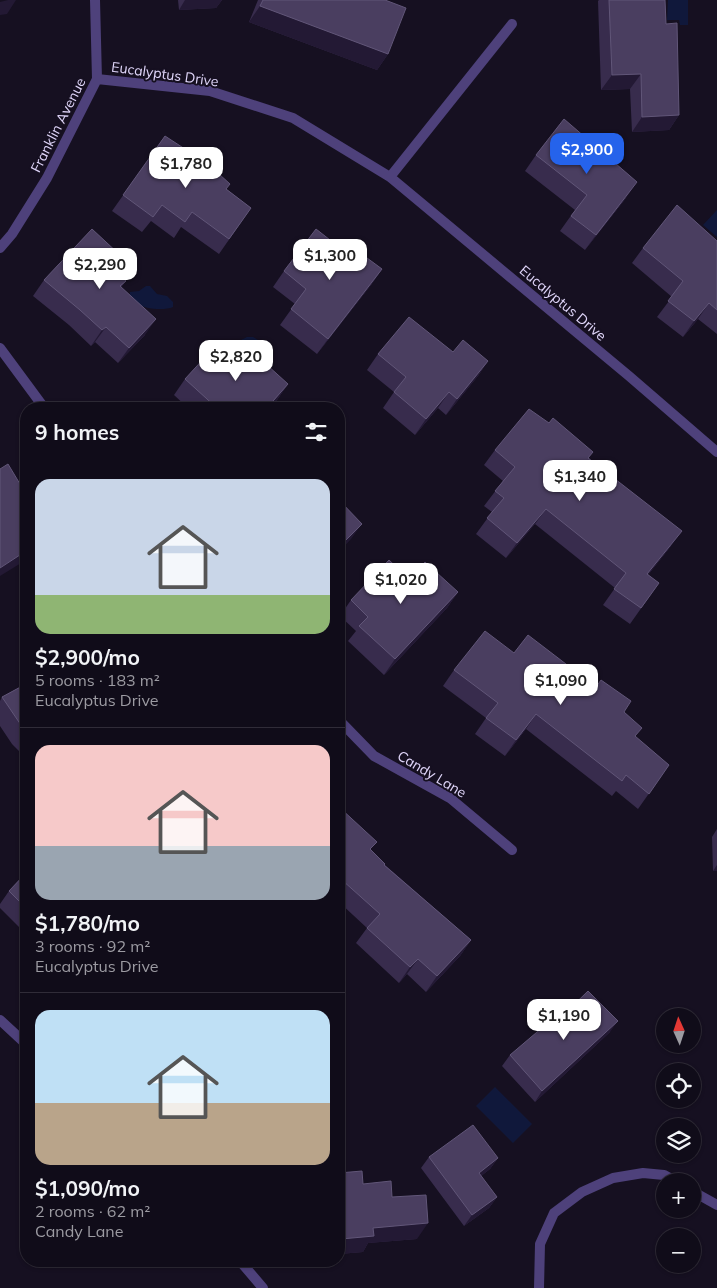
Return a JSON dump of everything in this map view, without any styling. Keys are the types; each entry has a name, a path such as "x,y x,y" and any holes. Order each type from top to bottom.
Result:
{"street":[{"name":"Franklin Avenue","path":"0,248 12,234 47,178 97,79 95,0"},
{"path":"390,177 512,24"},
{"name":"Eucalyptus Drive","path":"97,79 210,91 293,118 390,177 629,376 717,452"},
{"path":"0,348 40,402"},
{"name":"Candy Lane","path":"345,726 374,756 450,798 512,850"},
{"path":"0,1020 20,1038"},
{"path":"539,1288 540,1244 554,1213 582,1192 613,1178 643,1173 656,1174"},
{"path":"701,1196 717,1205"},
{"path":"245,1267 262,1288"}],"water":[{"path":"668,0 688,0 688,25 680,25 679,20 667,20"},
{"path":"717,210 717,237 703,225"},
{"path":"146,286 150,286 157,294 167,296 173,302 173,307 154,309 135,303 130,296 130,292 139,291"},
{"path":"247,337 253,337 258,340 267,359 266,364 254,368 243,360 235,361 223,349"},
{"path":"495,1087 532,1124 513,1143 476,1106"}],"building":[{"path":"263,0 385,0 406,8 388,54 260,6"},
{"path":"609,0 665,0 666,24 677,23 679,115 642,117 641,74 612,75"},
{"path":"564,119 637,182 596,235 571,216 587,195 536,155"},
{"path":"165,136 208,164 230,184 226,189 251,208 229,239 192,212 185,222 162,205 153,217 123,195"},
{"path":"677,205 717,241 717,310 709,303 694,321 668,301 683,281 643,248"},
{"path":"92,229 120,255 110,266 126,281 120,286 156,319 129,348 106,327 102,330 44,280"},
{"path":"316,229 339,247 344,241 382,269 328,339 291,309 306,289 284,271"},
{"path":"409,317 453,352 463,340 488,361 457,399 449,392 426,419 394,392 406,377 378,354"},
{"path":"218,343 244,369 256,355 288,384 272,402 210,402 185,379"},
{"path":"529,409 549,423 553,418 593,452 588,458 682,531 647,574 659,583 641,608 614,589 626,573 546,509 517,543 487,518 504,498 495,491 515,467 495,450"},
{"path":"8,464 20,484 20,555 0,568 0,469"},
{"path":"345,506 362,524 345,541"},
{"path":"389,560 409,579 425,562 458,592 395,659 359,626 368,617 351,600"},
{"path":"485,631 514,653 528,635 596,687 601,680 631,701 624,712 642,728 635,736 669,765 649,794 626,775 622,781 536,714 516,740 486,718 498,703 454,670"},
{"path":"20,687 20,724 2,697"},
{"path":"345,813 377,842 370,849 384,865 471,940 437,976 418,959 410,967 367,928 380,914 345,883"},
{"path":"20,879 20,902 9,891"},
{"path":"588,991 618,1021 542,1091 510,1055 550,1021 553,1025"},
{"path":"473,1125 498,1158 479,1173 497,1197 472,1215 429,1157"},
{"path":"362,1171 363,1184 391,1181 392,1197 426,1195 428,1223 373,1228 374,1236 345,1239 345,1172"}]}
